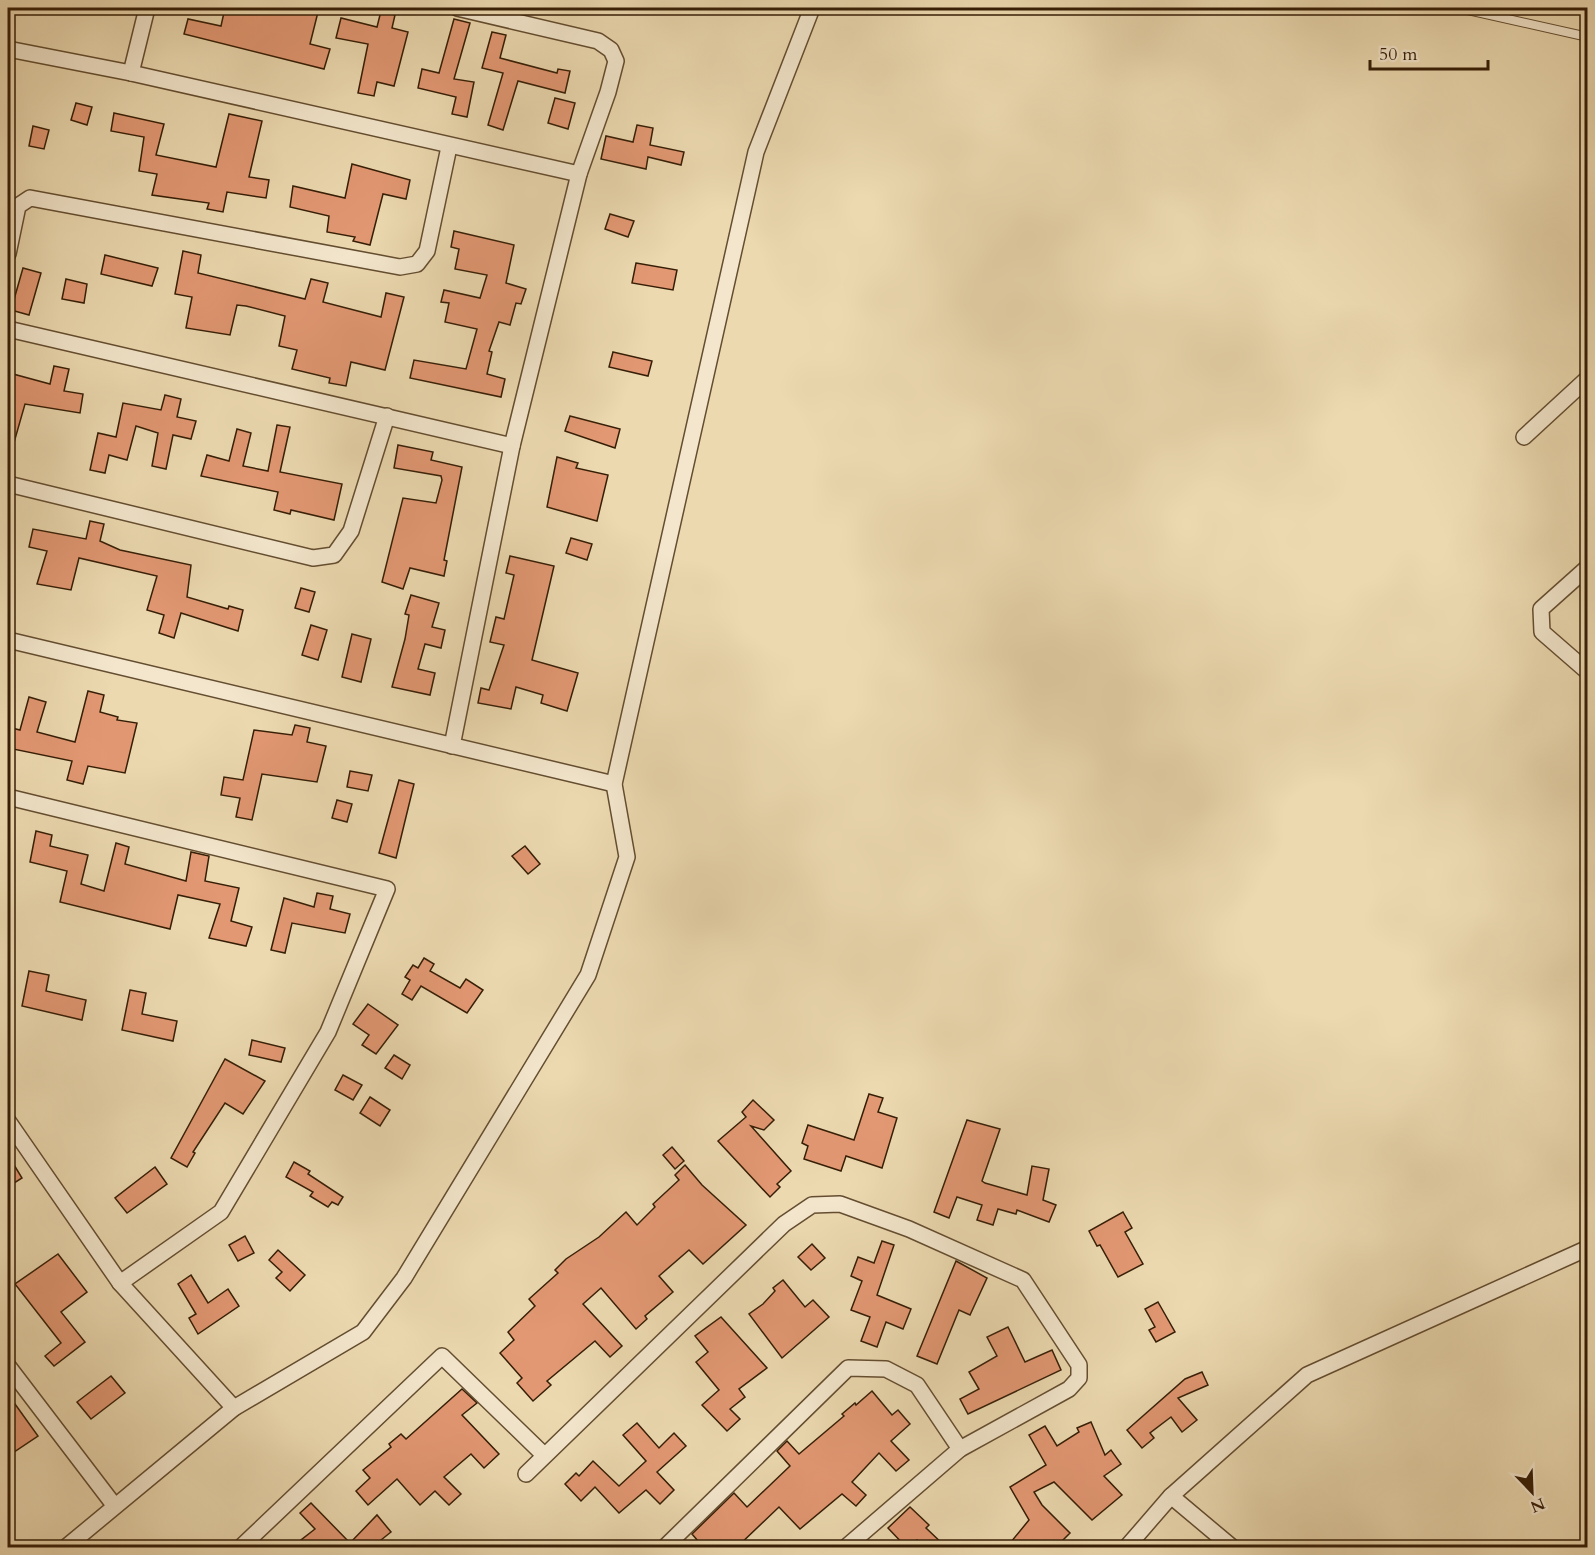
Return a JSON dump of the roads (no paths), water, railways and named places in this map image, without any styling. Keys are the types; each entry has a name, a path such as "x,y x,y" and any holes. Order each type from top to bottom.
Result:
{"street":[{"path":"130,73 147,8"},
{"path":"452,746 512,446 579,174 608,92 616,61 611,50 598,41 457,8"},
{"path":"65,1548 114,1505 234,1408 363,1332 404,1278 588,975 627,857 614,784 756,152 812,8"},
{"path":"8,49 130,73 448,147 579,174"},
{"path":"8,254 18,206 30,198 400,267 417,264 427,250 448,147"},
{"path":"8,329 512,446"},
{"path":"1524,437 1587,378"},
{"path":"8,484 313,558 334,555 351,531 387,416"},
{"path":"1587,567 1541,609 1542,632 1587,672"},
{"path":"8,640 614,784"},
{"path":"8,797 387,889 328,1032 220,1212 120,1283"},
{"path":"8,1121 120,1283 234,1408"},
{"path":"526,1474 543,1454 784,1224 812,1205 840,1204 909,1229 1023,1280 1079,1365 1079,1378 1069,1389 960,1449 845,1548"},
{"path":"1126,1548 1171,1496 1307,1375 1587,1248"},
{"path":"240,1548 442,1356 543,1454"},
{"path":"8,1366 114,1505"},
{"path":"664,1548 848,1368 886,1369 917,1385 960,1449"},
{"path":"1171,1496 1233,1548"}],"lane":[{"path":"1459,8 1587,37"}]}
